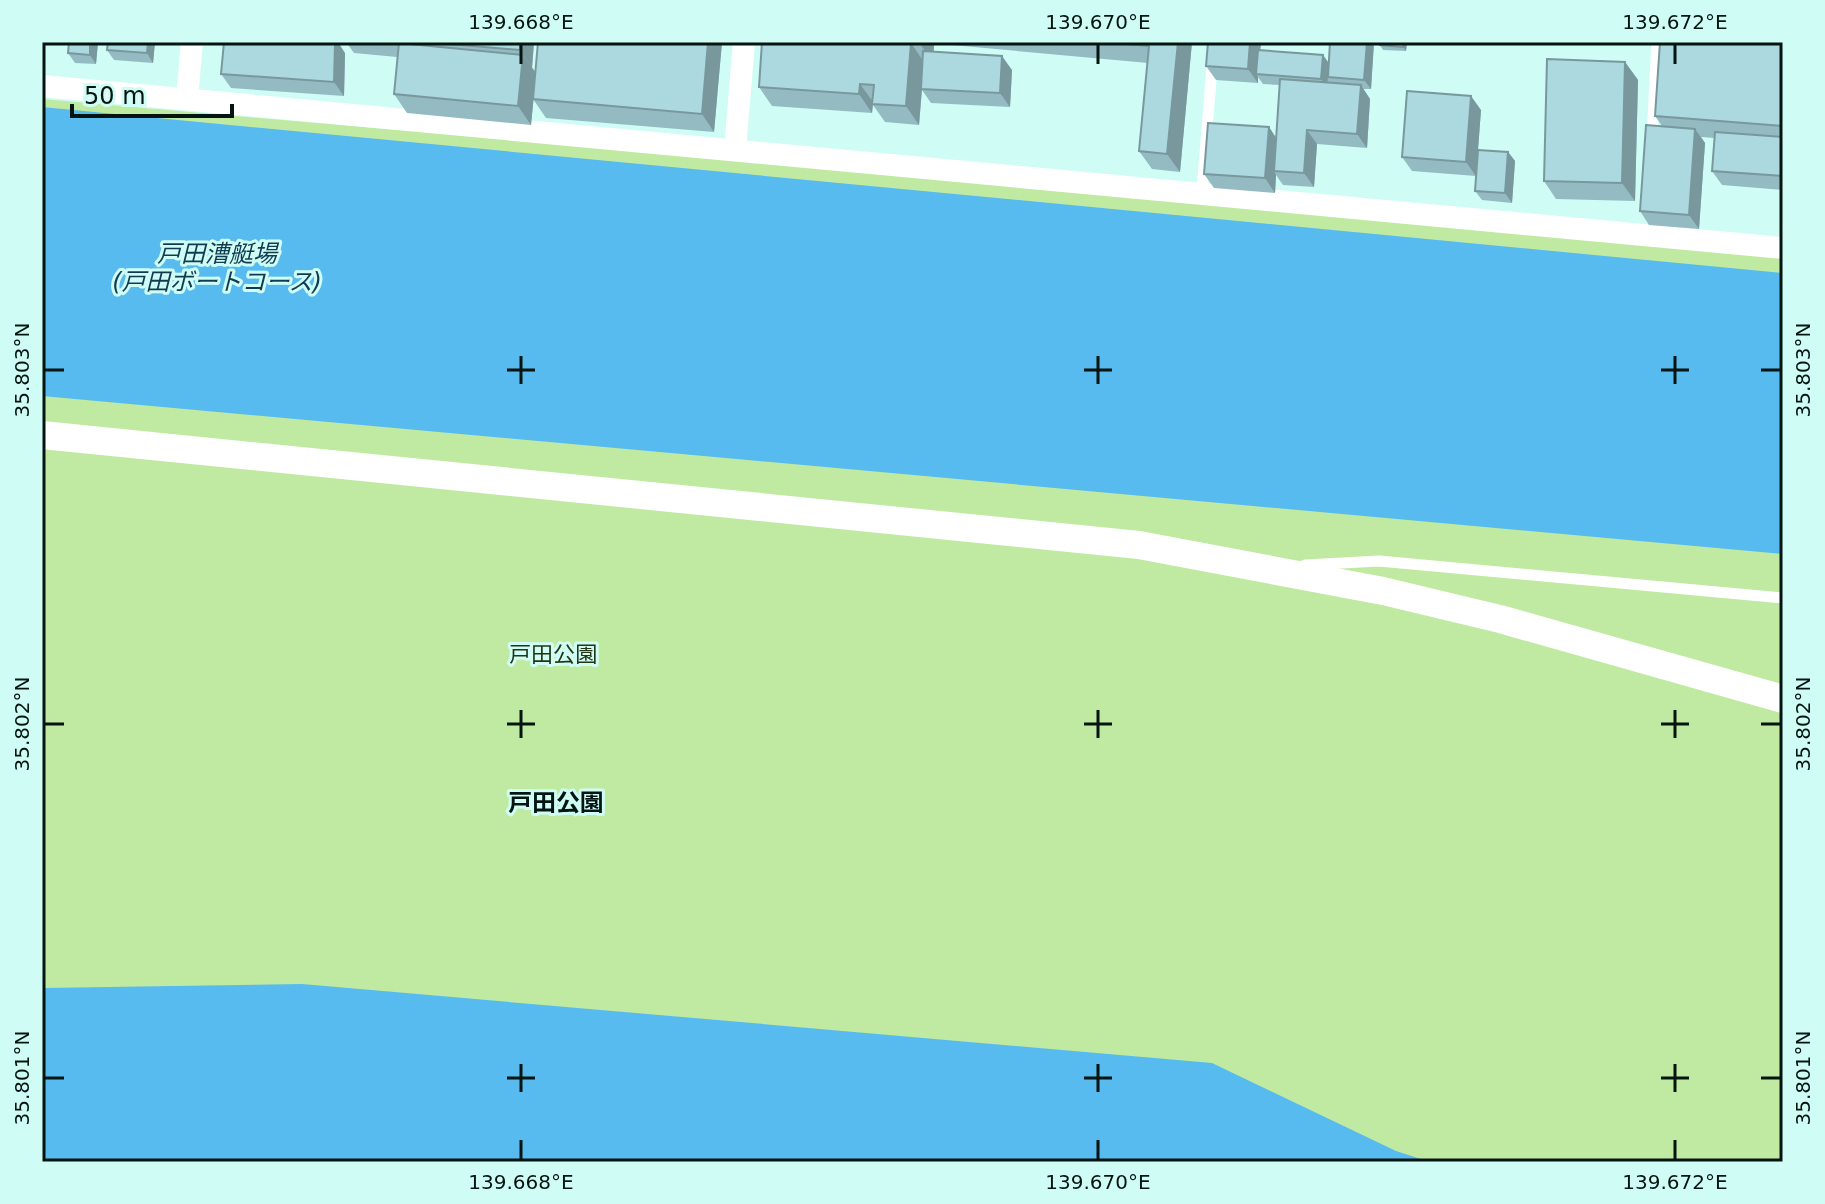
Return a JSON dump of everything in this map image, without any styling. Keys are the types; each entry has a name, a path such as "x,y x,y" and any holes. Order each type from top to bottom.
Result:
{"street":[{"path":"187,98 192,42"},
{"path":"735,149 744,42"},
{"path":"42,86 1202,191 1647,227 1783,248"},
{"path":"42,435 1041,533 1267,567 1500,619 1783,699"}],"lane":[{"path":"1202,191 1214,42"},
{"path":"1652,146 1657,42"},
{"path":"1267,567 1379,561 1783,598"}],"green space":[{"name":"戸田公園","path":"42,99 1783,251 1783,1162 42,1162"}],"water":[{"name":"戸田漕艇場 (戸田ボートコース)","path":"42,107 1783,273 1783,554 42,396"},
{"path":"302,984 1212,1063 1396,1151 1430,1162 42,1162 42,988"}],"building":[{"path":"69,42 90,42 90,55 68,53"},
{"path":"108,42 148,42 147,53 107,50"},
{"path":"224,42 335,42 334,82 221,74"},
{"path":"427,42 520,42 520,50"},
{"path":"538,42 708,42 702,114 533,99"},
{"path":"762,42 920,42 920,44 911,43 906,106 872,104 874,85 860,84 859,94 759,87"},
{"path":"1103,42 1178,42 1167,154 1139,151 1149,46"},
{"path":"1208,42 1250,42 1248,69 1206,66"},
{"path":"1330,42 1367,42 1364,80 1328,77"},
{"path":"1380,42 1403,42 1403,47 1380,45"},
{"path":"1660,42 1783,42 1783,126 1655,116"},
{"path":"399,43 523,55 518,106 394,94"},
{"path":"1258,50 1323,55 1321,79 1256,74"},
{"path":"923,51 1002,56 1000,93 921,89"},
{"path":"1547,59 1625,62 1622,183 1544,181"},
{"path":"1280,79 1361,85 1357,134 1307,130 1304,173 1274,171"},
{"path":"1407,91 1471,96 1466,162 1402,157"},
{"path":"1208,123 1269,127 1265,178 1204,174"},
{"path":"1646,125 1695,129 1689,215 1640,211"},
{"path":"1715,132 1783,137 1783,176 1712,171"},
{"path":"1478,150 1508,152 1505,193 1475,191"}],"district":[{"name":"戸田公園","path":"556,803"}]}
